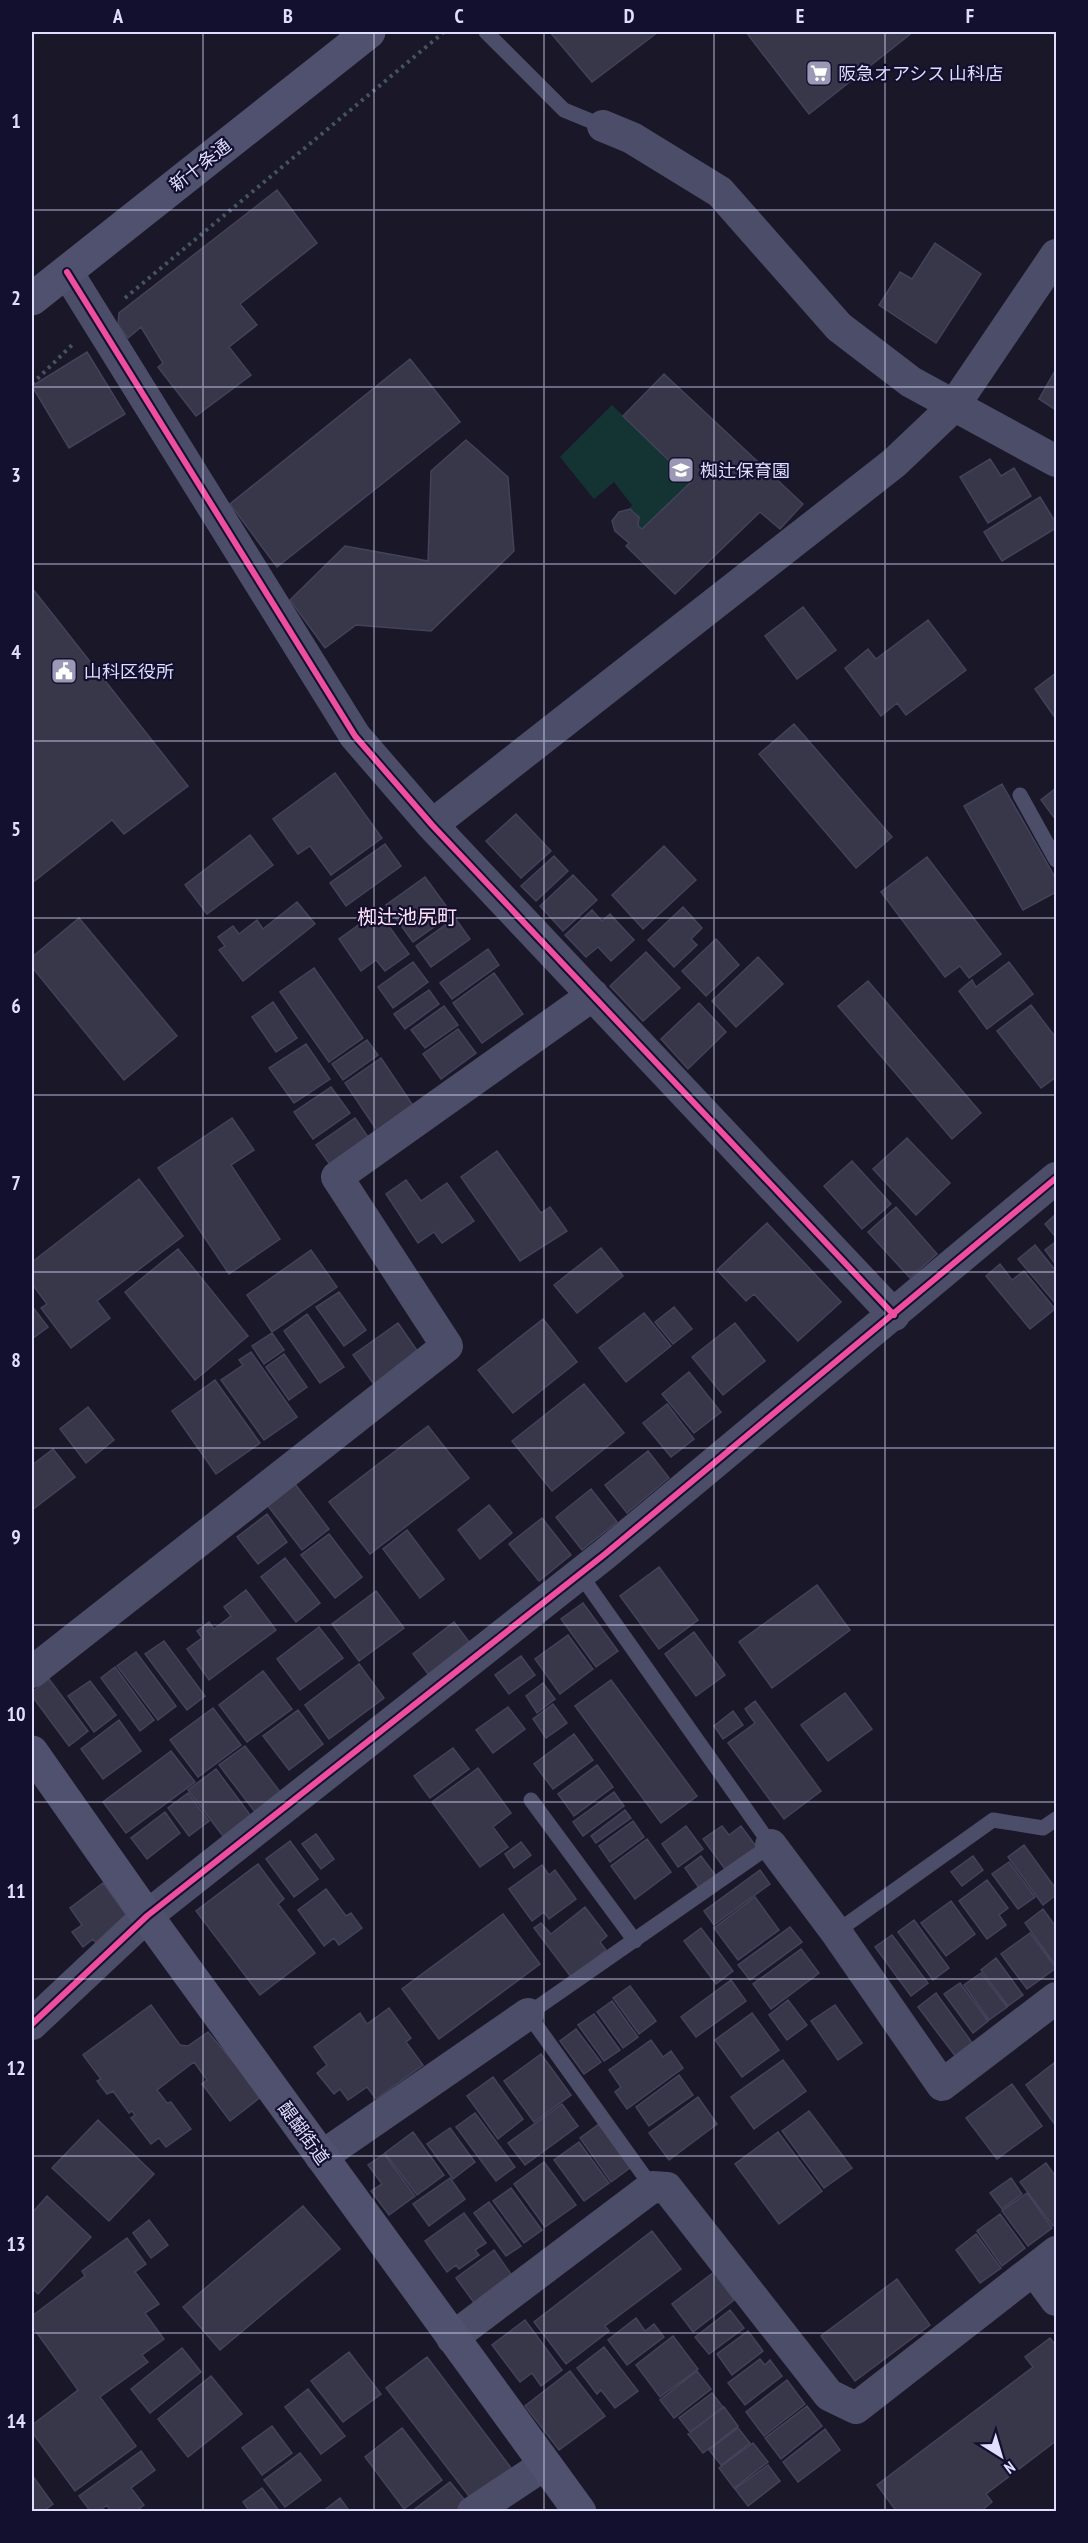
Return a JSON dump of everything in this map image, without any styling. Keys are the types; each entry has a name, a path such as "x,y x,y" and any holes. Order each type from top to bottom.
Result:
{"main road":[{"name":"新十条通","path":"32,299 369,32"},
{"name":"醍醐街道","path":"32,1752 321,2157 544,2465 580,2511"}],"street":[{"path":"603,126 632,138 720,192 839,327 911,382 953,407 1056,461"},
{"path":"432,825 894,463 953,407 1056,255"},
{"path":"67,272 355,736 432,825 894,1315"},
{"path":"32,1672 447,1346 337,1176 593,995"},
{"path":"32,2024 147,1916 580,1574 1056,1178"},
{"path":"771,1845 836,1932 942,2085 1056,1998"},
{"path":"321,2157 528,2014"},
{"path":"452,2338 652,2187 668,2188 829,2395 856,2408 1045,2261 1056,2300"},
{"path":"473,2511 544,2465"}],"lane":[{"path":"486,32 564,110 603,126"},
{"path":"1020,795 1056,860"},
{"path":"580,1574 771,1845 528,2014 652,2187"},
{"path":"531,1800 635,1941"},
{"path":"836,1932 993,1820 1043,1828 1056,1819"}],"path":[{"path":"32,384 97,321 444,32"}],"green space":[{"path":"612,405 691,482 642,529 638,526 636,513 628,510 632,505 614,482 594,499 560,457"}],"building":[{"path":"550,32 658,32 592,82"},
{"name":"阪急オアシス 山科店","path":"746,32 913,32 809,114"},
{"path":"277,190 317,243 240,304 257,325 229,347 251,375 196,416 158,367 163,363 141,327 128,338 118,325 119,313"},
{"path":"935,243 981,274 936,343 879,305 900,272 912,279"},
{"path":"87,352 125,414 69,448 32,386"},
{"path":"410,359 460,422 277,567 230,504"},
{"path":"1056,369 1056,410 1039,399"},
{"path":"664,374 803,504 780,529 760,512 675,594 626,546 629,543 615,531 612,521 619,512 630,509 639,517 638,526 642,529 691,482 623,416"},
{"path":"466,440 508,477 514,551 431,631 356,625 325,648 290,600 345,546 428,561 431,471"},
{"path":"990,459 1001,476 1014,468 1031,496 988,523 960,477"},
{"path":"1040,497 1056,523 1056,528 1002,561 984,532"},
{"name":"山科区役所","path":"32,588 188,786 124,834 112,820 32,883"},
{"path":"803,607 836,650 797,679 765,636"},
{"path":"928,620 966,670 906,715 897,703 881,716 845,668 868,649 876,659"},
{"path":"1056,673 1056,719 1035,689"},
{"path":"794,724 892,837 856,868 759,754"},
{"path":"335,773 382,838 331,875 310,846 298,854 273,819"},
{"path":"1002,784 1056,879 1056,892 1023,910 964,806"},
{"path":"1056,788 1056,820 1041,800"},
{"path":"516,814 551,851 521,878 486,841"},
{"path":"250,835 273,865 207,914 185,885"},
{"path":"385,844 401,866 346,906 330,883"},
{"path":"664,846 696,880 643,929 612,895"},
{"path":"554,856 568,871 536,901 521,886"},
{"path":"927,857 1001,954 969,978 960,966 945,977 881,892"},
{"path":"573,875 597,900 563,931 540,906"},
{"path":"425,877 452,914 413,942 386,905"},
{"path":"297,902 315,924 243,981 219,950 225,946 218,937 233,926 239,934 257,920 263,929"},
{"path":"683,907 702,928 691,939 697,945 674,967 648,940"},
{"path":"592,910 602,921 610,914 634,940 611,961 598,947 586,957 565,935"},
{"path":"378,911 409,954 385,971 376,960 361,971 339,939"},
{"path":"79,918 177,1036 124,1080 32,967 32,957"},
{"path":"455,918 470,939 431,967 416,946"},
{"path":"716,939 739,965 706,996 682,971"},
{"path":"488,949 499,965 452,999 440,983"},
{"path":"646,952 680,988 643,1021 610,986"},
{"path":"758,957 783,984 736,1027 712,1001"},
{"path":"413,962 428,982 393,1008 378,987"},
{"path":"1009,962 1033,994 987,1029 959,991 972,980 976,987"},
{"path":"314,968 363,1038 329,1062 280,992"},
{"path":"494,973 523,1014 482,1043 453,1003"},
{"path":"868,981 981,1113 952,1139 838,1006"},
{"path":"429,990 439,1004 405,1029 394,1014"},
{"path":"273,1002 297,1038 276,1052 252,1017"},
{"path":"699,1003 726,1032 688,1069 661,1039"},
{"path":"1031,1005 1056,1038 1056,1077 1041,1088 997,1031"},
{"path":"444,1006 458,1025 425,1048 411,1030"},
{"path":"458,1029 476,1053 441,1079 423,1054"},
{"path":"367,1040 378,1055 343,1080 332,1064"},
{"path":"306,1044 330,1079 294,1103 269,1068"},
{"path":"381,1058 414,1107 378,1132 345,1083"},
{"path":"331,1087 350,1113 313,1139 294,1112"},
{"path":"232,1118 254,1150 231,1165 280,1239 229,1274 158,1168"},
{"path":"355,1118 370,1140 331,1166 316,1145"},
{"path":"907,1138 950,1183 916,1215 873,1169"},
{"path":"497,1151 541,1213 550,1207 567,1231 520,1261 461,1177"},
{"path":"852,1161 891,1204 862,1229 824,1186"},
{"path":"139,1179 183,1236 97,1301 110,1318 71,1348 41,1308 47,1304 32,1284 32,1262"},
{"path":"406,1180 421,1201 447,1183 474,1221 442,1243 434,1232 418,1243 386,1194"},
{"path":"896,1207 937,1254 910,1278 868,1232"},
{"path":"1056,1214 1056,1233 1054,1235 1045,1224"},
{"path":"767,1223 841,1302 798,1341 754,1294 746,1301 717,1270"},
{"path":"1054,1243 1056,1246 1056,1265 1045,1250"},
{"path":"1035,1245 1056,1271 1056,1304 1018,1259"},
{"path":"601,1248 623,1276 577,1313 554,1285"},
{"path":"178,1249 248,1336 195,1380 125,1292"},
{"path":"311,1250 337,1287 272,1332 247,1295"},
{"path":"1000,1264 1012,1280 1024,1271 1055,1309 1030,1329 986,1276"},
{"path":"339,1292 366,1330 344,1346 316,1307"},
{"path":"32,1306 48,1327 32,1339"},
{"path":"674,1307 692,1329 673,1344 655,1322"},
{"path":"644,1313 671,1346 626,1382 599,1348"},
{"path":"307,1314 344,1367 320,1383 284,1331"},
{"path":"543,1319 577,1362 513,1413 478,1370"},
{"path":"398,1323 423,1359 378,1390 353,1355"},
{"path":"735,1323 765,1361 723,1395 692,1357"},
{"path":"272,1333 284,1350 264,1364 252,1346"},
{"path":"251,1352 297,1417 264,1440 221,1380 243,1365 239,1360"},
{"path":"284,1354 307,1387 289,1400 266,1367"},
{"path":"689,1372 721,1412 694,1433 662,1394"},
{"path":"215,1380 260,1443 216,1474 172,1411"},
{"path":"584,1384 624,1433 552,1491 512,1441"},
{"path":"667,1404 694,1439 671,1457 643,1423"},
{"path":"88,1407 114,1440 86,1463 60,1429"},
{"path":"428,1426 469,1478 370,1554 329,1502"},
{"path":"53,1449 75,1477 32,1510 32,1465"},
{"path":"648,1451 669,1478 627,1513 605,1485"},
{"path":"295,1484 329,1529 302,1550 268,1506"},
{"path":"591,1489 617,1522 582,1550 556,1517"},
{"path":"489,1505 512,1533 480,1559 458,1530"},
{"path":"267,1514 287,1542 258,1564 237,1537"},
{"path":"542,1518 571,1555 539,1581 509,1544"},
{"path":"407,1530 444,1579 420,1598 383,1549"},
{"path":"329,1534 362,1577 335,1598 301,1555"},
{"path":"285,1558 320,1603 296,1622 261,1577"},
{"path":"659,1567 698,1620 659,1649 620,1596"},
{"path":"817,1585 850,1630 772,1688 739,1642"},
{"path":"246,1590 276,1630 209,1680 187,1649 202,1638 197,1631 209,1622 214,1629 231,1616 224,1607"},
{"path":"376,1591 404,1628 359,1661 332,1624"},
{"path":"583,1603 618,1651 596,1667 561,1619"},
{"path":"454,1622 473,1647 431,1678 413,1654"},
{"path":"319,1627 343,1658 300,1690 277,1659"},
{"path":"694,1632 725,1675 696,1696 665,1654"},
{"path":"568,1635 593,1669 560,1694 535,1659"},
{"path":"164,1641 205,1696 187,1710 145,1654"},
{"path":"136,1652 176,1706 158,1720 117,1666"},
{"path":"521,1656 535,1675 509,1694 495,1675"},
{"path":"359,1664 384,1698 329,1739 305,1705"},
{"path":"115,1667 154,1720 140,1731 101,1678"},
{"path":"263,1671 292,1709 247,1742 219,1705"},
{"path":"49,1679 88,1731 69,1746 32,1696 32,1692"},
{"path":"611,1680 697,1796 661,1823 575,1706"},
{"path":"90,1681 116,1715 94,1732 68,1696"},
{"path":"543,1683 555,1699 537,1713 526,1696"},
{"path":"845,1693 872,1729 828,1761 801,1725"},
{"path":"755,1701 821,1791 784,1819 728,1743 755,1723 745,1709"},
{"path":"553,1704 567,1723 546,1738 533,1719"},
{"path":"508,1707 525,1729 493,1753 476,1730"},
{"path":"213,1708 241,1745 198,1777 170,1740"},
{"path":"298,1710 323,1744 289,1770 263,1736"},
{"path":"733,1711 743,1725 723,1739 714,1726"},
{"path":"119,1720 141,1751 103,1779 81,1749"},
{"path":"574,1734 593,1760 553,1789 534,1764"},
{"path":"245,1746 284,1797 258,1816 219,1765"},
{"path":"453,1748 469,1769 430,1798 414,1776"},
{"path":"171,1751 195,1782 126,1833 103,1802"},
{"path":"597,1765 613,1787 574,1816 558,1794"},
{"path":"478,1768 511,1813 493,1827 508,1847 480,1867 432,1802"},
{"path":"216,1769 254,1820 226,1840 188,1790"},
{"path":"614,1792 624,1806 583,1836 573,1822"},
{"path":"188,1793 209,1821 189,1836 168,1808"},
{"path":"625,1810 631,1818 596,1843 591,1836"},
{"path":"165,1812 180,1833 147,1859 131,1838"},
{"path":"633,1821 644,1837 610,1862 599,1846"},
{"path":"686,1826 703,1849 678,1867 662,1844"},
{"path":"722,1826 729,1835 741,1826 758,1849 727,1872 703,1839"},
{"path":"316,1834 334,1859 321,1869 302,1844"},
{"path":"647,1839 671,1872 635,1899 611,1866"},
{"path":"290,1841 318,1879 294,1897 266,1859"},
{"path":"521,1842 531,1855 514,1868 505,1854"},
{"path":"1024,1845 1056,1889 1056,1895 1043,1905 1008,1857"},
{"path":"701,1856 716,1876 699,1888 685,1868"},
{"path":"973,1856 983,1870 962,1886 951,1872"},
{"path":"1009,1862 1035,1897 1018,1909 992,1874"},
{"path":"258,1864 284,1899 278,1904 315,1953 260,1995 196,1911"},
{"path":"542,1865 549,1875 555,1870 576,1899 549,1919 544,1912 532,1921 509,1889"},
{"path":"760,1870 770,1884 714,1925 704,1911"},
{"path":"987,1880 1008,1908 999,1915 1006,1925 987,1939 959,1901"},
{"path":"103,1883 129,1919 96,1943 93,1939 83,1947 72,1932 82,1925 70,1908"},
{"path":"326,1889 346,1916 351,1913 362,1928 339,1945 334,1938 324,1946 298,1910"},
{"path":"755,1897 779,1930 738,1960 714,1928"},
{"path":"951,1901 975,1934 946,1956 921,1923"},
{"path":"585,1907 607,1936 600,1942 606,1950 571,1977 534,1928 541,1923 551,1934"},
{"path":"1043,1909 1056,1927 1056,1966 1025,1923"},
{"path":"503,1914 540,1964 439,2039 402,1989"},
{"path":"914,1920 949,1968 933,1980 898,1932"},
{"path":"790,1927 802,1942 750,1980 738,1965"},
{"path":"701,1928 733,1971 716,1984 684,1941"},
{"path":"1030,1933 1056,1968 1027,1989 1001,1954"},
{"path":"892,1935 928,1983 911,1996 875,1947"},
{"path":"801,1949 819,1973 771,2009 753,1984"},
{"path":"996,1958 1023,1995 1008,2006 981,1970"},
{"path":"981,1973 1007,2007 989,2020 964,1985"},
{"path":"731,1980 746,2001 696,2037 681,2017"},
{"path":"960,1983 988,2021 973,2033 944,1994"},
{"path":"630,1986 656,2021 639,2034 613,1998"},
{"path":"936,1993 973,2044 956,2057 918,2007"},
{"path":"788,2000 807,2025 787,2040 769,2015"},
{"path":"612,2001 638,2037 623,2048 597,2012"},
{"path":"151,2005 180,2045 188,2046 208,2032 262,2096 230,2121 202,2084 207,2080 194,2062 157,2090 167,2103 171,2102 191,2129 166,2147 159,2138 151,2144 131,2118 135,2115 132,2111 129,2113 113,2091 107,2094 97,2081 101,2079 83,2055"},
{"path":"835,2005 862,2043 838,2060 811,2021"},
{"path":"389,2008 411,2038 406,2042 423,2065 376,2099 367,2087 348,2100 340,2089 334,2094 317,2073 327,2065 314,2047 360,2013 367,2024"},
{"path":"752,2013 779,2050 742,2077 715,2040"},
{"path":"594,2014 620,2050 604,2061 578,2025"},
{"path":"576,2029 601,2062 584,2074 560,2041"},
{"path":"651,2040 663,2057 671,2051 683,2068 627,2109 615,2092 621,2087 609,2070"},
{"path":"541,2054 571,2095 534,2122 504,2081"},
{"path":"783,2060 806,2091 754,2129 731,2097"},
{"path":"1054,2063 1056,2067 1056,2126 1026,2085"},
{"path":"679,2075 693,2095 649,2126 636,2107"},
{"path":"493,2077 523,2119 498,2139 467,2096"},
{"path":"1012,2084 1042,2126 997,2159 966,2118"},
{"path":"698,2097 717,2124 669,2160 649,2133"},
{"path":"562,2104 578,2126 525,2165 508,2143"},
{"path":"809,2111 852,2168 824,2188 782,2131"},
{"path":"475,2113 515,2167 496,2181 456,2127"},
{"path":"98,2120 154,2174 109,2221 52,2168"},
{"path":"599,2124 631,2167 611,2182 580,2138"},
{"path":"450,2128 475,2162 453,2179 427,2144"},
{"path":"413,2132 444,2175 417,2195 385,2153"},
{"path":"778,2132 822,2191 779,2224 735,2164"},
{"path":"579,2142 609,2183 584,2201 554,2160"},
{"path":"384,2154 415,2196 389,2215 371,2191 382,2184 368,2165"},
{"path":"544,2162 576,2205 545,2227 514,2184"},
{"path":"1046,2163 1056,2177 1056,2224 1053,2226 1020,2182"},
{"path":"450,2178 465,2199 429,2226 413,2204"},
{"path":"1011,2178 1022,2194 1002,2209 990,2193"},
{"path":"511,2188 542,2230 524,2243 493,2201"},
{"path":"1027,2193 1052,2228 1028,2246 1002,2211"},
{"path":"47,2196 91,2237 38,2294 32,2288 32,2213"},
{"path":"489,2202 521,2246 506,2256 474,2213"},
{"path":"303,2206 340,2249 220,2350 183,2307"},
{"path":"464,2213 486,2243 475,2250 479,2255 459,2269 456,2265 447,2272 425,2241"},
{"path":"1000,2214 1025,2248 1002,2266 977,2231"},
{"path":"149,2220 168,2245 151,2258 133,2233"},
{"path":"652,2231 681,2269 605,2326 609,2331 566,2364 534,2322"},
{"path":"976,2234 1001,2268 980,2283 956,2250"},
{"path":"127,2238 146,2264 135,2272 159,2304 145,2313 164,2339 142,2355 148,2362 100,2397 136,2446 75,2491 32,2432 32,2425 78,2390 32,2326 32,2316 85,2276 82,2271"},
{"path":"494,2250 513,2277 475,2304 456,2278"},
{"path":"714,2272 734,2300 693,2332 672,2304"},
{"path":"897,2279 930,2325 855,2381 821,2336"},
{"path":"730,2310 744,2328 709,2354 695,2337"},
{"path":"636,2318 645,2331 654,2324 664,2337 627,2365 608,2340"},
{"path":"525,2320 562,2370 541,2386 532,2373 520,2382 492,2345"},
{"path":"748,2331 763,2351 732,2375 717,2354"},
{"path":"673,2336 698,2369 660,2397 636,2365"},
{"path":"1050,2338 1056,2346 1056,2441 986,2494 992,2502 980,2512 897,2512 877,2485 1033,2367 1025,2357"},
{"path":"604,2347 638,2391 615,2408 601,2390 597,2394 577,2368"},
{"path":"182,2348 201,2372 150,2413 131,2389"},
{"path":"349,2352 381,2394 343,2422 311,2381"},
{"path":"427,2357 515,2473 475,2504 386,2388"},
{"path":"760,2359 765,2365 770,2360 782,2376 745,2405 728,2383"},
{"path":"570,2371 605,2416 559,2450 525,2406"},
{"path":"697,2371 711,2389 674,2418 660,2400"},
{"path":"211,2376 242,2414 188,2457 158,2419"},
{"path":"787,2380 805,2404 764,2436 746,2412"},
{"path":"308,2389 345,2436 321,2454 285,2407"},
{"path":"712,2393 723,2407 690,2432 679,2418"},
{"path":"807,2406 822,2426 781,2459 765,2438"},
{"path":"724,2407 738,2426 703,2453 688,2434"},
{"path":"272,2426 292,2453 262,2475 242,2448"},
{"path":"402,2428 442,2480 404,2509 365,2457"},
{"path":"738,2428 750,2443 721,2465 709,2450"},
{"path":"825,2429 840,2450 798,2482 783,2462"},
{"path":"753,2443 768,2462 734,2488 719,2468"},
{"path":"141,2451 155,2470 131,2488 144,2505 135,2512 111,2512 107,2505 98,2512 91,2512 79,2496"},
{"path":"300,2453 321,2480 285,2507 264,2480"},
{"path":"768,2465 780,2481 748,2506 735,2489"},
{"path":"32,2475 53,2504 42,2512 32,2512"},
{"path":"450,2482 467,2503 457,2512 411,2512"},
{"path":"262,2488 280,2512 250,2512 243,2502"},
{"path":"340,2498 350,2512 322,2512"}],"cycle path":[{"path":"67,272 355,736 432,825 894,1315"},
{"path":"32,2024 147,1916 605,1554 1056,1178"}],"place":[{"name":"阪急オアシス 山科店","path":"819,73"},
{"name":"椥辻保育園","path":"681,470"},
{"name":"山科区役所","path":"64,671"}],"district":[{"name":"椥辻池尻町","path":"407,917"}]}
